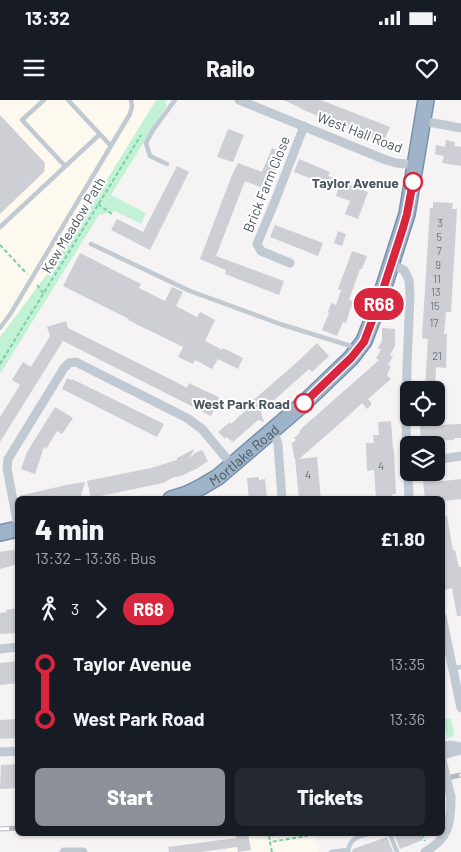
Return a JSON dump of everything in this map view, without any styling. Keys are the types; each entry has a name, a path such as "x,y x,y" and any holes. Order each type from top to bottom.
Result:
{"highway":[{"name":"Mortlake Road","path":"181,496 218,477 302,405 359,350 364,342 407,214 426,100"},
{"path":"0,533 15,529"}],"street":[{"name":"West Hall Road","path":"239,100 386,160 416,165"},
{"path":"423,121 461,128"},
{"name":"Brick Farm Close","path":"290,264 261,250 257,244 304,126"},
{"path":"391,264 404,270 409,280 407,436"},
{"path":"15,512 7,468 8,459 64,368 69,363 76,362 187,418 202,429 232,465"},
{"path":"271,432 278,444 282,496"},
{"path":"445,459 461,456"},
{"path":"408,481 409,496"},
{"path":"445,627 457,667 461,708"},
{"path":"0,648 15,647"},
{"path":"445,746 451,745 461,748"},
{"path":"445,755 461,748"},
{"path":"0,752 15,751"},
{"path":"445,772 451,797 449,825 445,834"},
{"path":"425,852 444,836"},
{"path":"64,852 83,852"}],"lane":[{"path":"44,100 22,120 65,166"},
{"path":"68,100 111,146"},
{"path":"0,328 11,313 130,114 131,100"},
{"path":"167,164 150,156 146,143 175,100"},
{"path":"0,227 100,134"},
{"path":"91,244 190,291 359,350"},
{"path":"330,852 347,851 351,841 360,836"},
{"path":"391,836 397,852"}],"path":[{"name":"Kew Meadow Path","path":"0,364 144,132"},
{"path":"98,204 112,214"},
{"path":"0,245 43,293"},
{"path":"269,836 272,852"},
{"path":"270,842 302,836"}],"shaded area":[{"path":"0,100 160,100 167,105 29,329 16,316 0,337"},
{"path":"226,836 258,836 259,839 315,837 318,852 228,852"}],"green space":[{"path":"156,100 167,100 165,103 167,105 111,195 146,213 141,224 115,211 99,215 0,374 0,337 50,270"},
{"path":"451,718 454,734 452,737 447,738 445,719"}],"building":[{"path":"283,100 321,100 390,127 383,143"},
{"path":"0,115 45,163 44,172 0,214"},
{"path":"228,129 244,135 233,162 217,157"},
{"path":"446,140 455,142 454,146 461,147 461,166 442,163 444,156 435,154 436,145 445,147"},
{"path":"272,148 283,153 267,190 245,181 216,256 284,281 279,295 225,274 226,270 200,259 238,163 262,172"},
{"path":"299,159 330,172 328,176 368,192 358,219 345,214 350,201 336,196 338,189 294,172"},
{"path":"177,166 189,172 150,250 111,230 117,219 143,232"},
{"path":"433,202 453,203 452,209 457,209 451,312 446,312 444,334 447,334 446,368 436,367 435,381 425,381 428,339 422,338 430,208 433,208"},
{"path":"275,225 323,243 318,256 270,237"},
{"path":"338,231 346,234 342,246 334,243"},
{"path":"352,251 367,256 362,269 360,269 349,300 354,301 346,323 343,322 337,336 322,330 331,303 336,305 341,290 338,289"},
{"path":"80,253 141,284 139,288 165,301 172,287 183,292 176,306 197,317 200,312 215,320 205,341 243,358 238,369 218,359 212,369 195,360 193,364 178,357 183,347 63,286"},
{"path":"66,321 68,328 187,388 189,383 220,398 211,416 63,341 0,442 0,417 20,385 12,380 23,362 31,367 50,336 47,327"},
{"path":"382,328 395,329 395,346 390,355 393,356 388,365 391,366 387,375 391,379 368,399 371,405 367,409 362,403 299,459 317,457 321,496 299,496 292,443 296,440 294,438 300,433 302,428 379,360 376,358 381,350 378,348 382,341"},
{"path":"317,343 329,356 312,372 309,369 261,412 264,422 258,420 233,442 226,437 225,439 218,432 230,422 231,424 245,411 243,409"},
{"path":"67,378 164,424 157,437 62,389"},
{"path":"55,407 73,418 62,434 57,431 46,449 44,447 35,474 21,469 27,452"},
{"path":"391,421 396,494 392,494 392,496 376,496 374,470 367,471 366,443 374,443 373,435 379,435 378,422"},
{"path":"461,424 461,438 445,440 445,436 421,436 420,426"},
{"path":"194,449 190,458 202,450 208,461 198,468 163,483 101,496 91,496 87,481 151,468 177,460 177,458"},
{"path":"259,477 259,480 265,479 267,496 249,496 247,478"},
{"path":"461,479 461,499 445,501 445,496 425,496 423,481"},
{"path":"85,482 81,496 19,496"},
{"path":"445,516 447,516 453,550 455,550 459,567 461,567 461,616 457,616 452,588 445,590"},
{"path":"15,550 15,565 0,569 0,552"},
{"path":"15,608 15,633 0,634 0,613 7,612 6,610"},
{"path":"15,661 15,683 0,685 0,663"},
{"path":"15,719 15,738 0,739 0,720"},
{"path":"15,764 15,788 0,789 1,765"},
{"path":"236,836 248,836 251,850 238,852 237,847 201,852 169,852 168,847 236,838"},
{"path":"395,836 422,836 423,840 400,849"},
{"path":"387,837 393,852 352,852 353,849"}],"railway":[{"path":"445,778 461,775"},
{"path":"0,829 15,828"}],"bus line":[{"name":"R68","path":"304,403 359,350 364,342 403,228 413,182"}],"place":[{"name":"Taylor Avenue","path":"413,182"},
{"name":"West Park Road","path":"304,403"}]}
